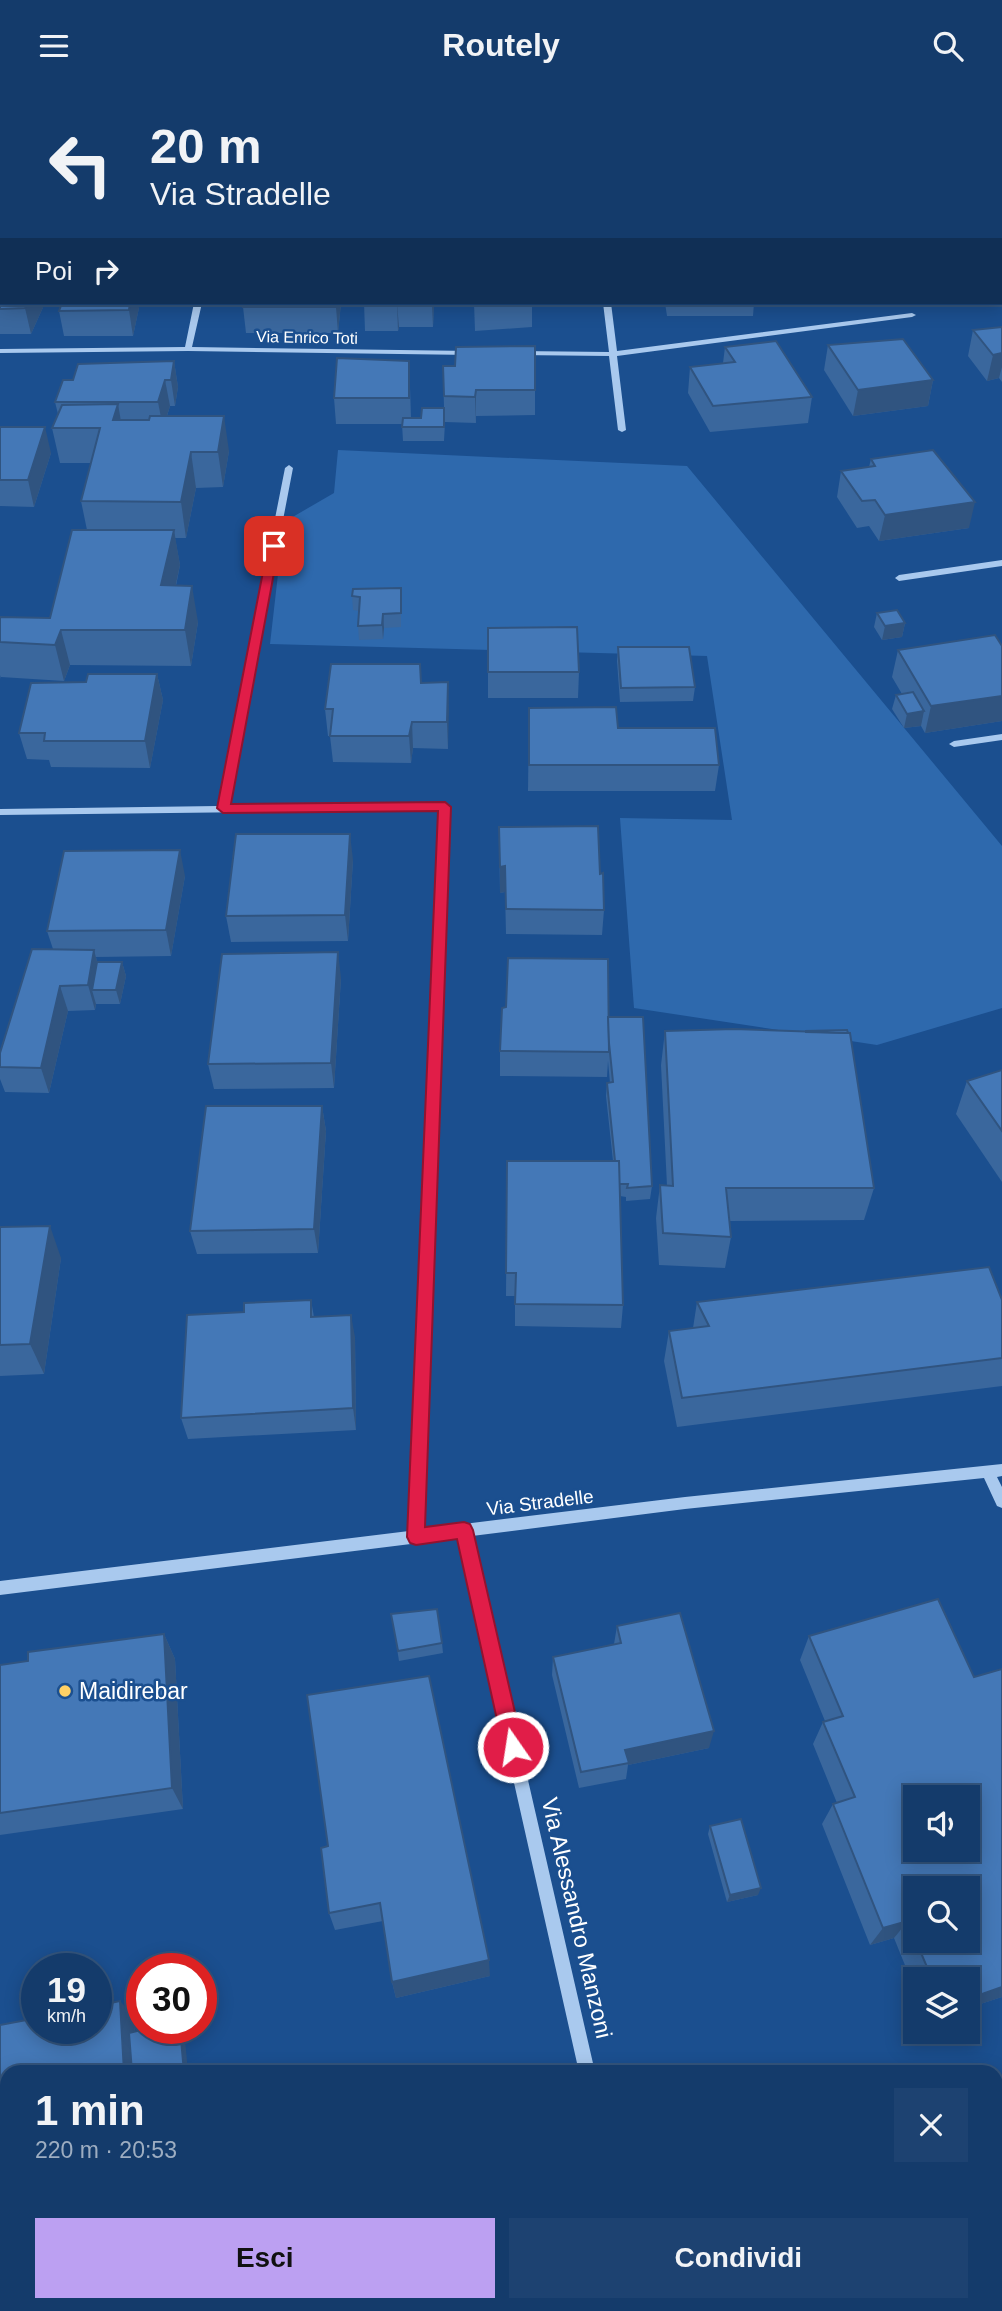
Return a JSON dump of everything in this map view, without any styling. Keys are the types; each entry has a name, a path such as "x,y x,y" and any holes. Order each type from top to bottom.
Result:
{"street":[{"path":"188,349 198,305"},
{"path":"607,305 622,430"},
{"path":"504,353 614,354 912,315"},
{"name":"Via Enrico Toti","path":"0,351 188,349 477,353"},
{"path":"223,808 289,468"},
{"path":"899,578 1002,563"},
{"path":"954,744 1002,737"},
{"path":"0,812 445,807 416,1537"},
{"path":"995,1471 1002,1502"},
{"name":"Via Stradelle","path":"0,1588 685,1503 995,1471"},
{"name":"Via Alessandro Manzoni","path":"464,1530 585,2065"}],"shaded area":[{"path":"338,450 687,466 1002,846 1002,1008 877,1045 634,1008 620,818 732,820 707,656 270,644 284,522 334,493"}],"building":[{"path":"0,305 27,305 25,308 0,309"},
{"path":"61,305 130,305 129,310 59,311"},
{"path":"244,305 336,305 336,307"},
{"path":"1002,327 1002,353 993,355 973,330"},
{"path":"903,339 933,380 858,390 828,345"},
{"path":"776,341 812,397 713,406 690,367 735,362 725,347"},
{"path":"535,346 535,390 476,390 475,397 444,396 443,366 455,366 456,347"},
{"path":"337,358 409,361 409,398 334,398"},
{"path":"174,361 171,380 165,380 158,402 55,402 63,380 73,380 78,364"},
{"path":"118,404 113,420 149,420 150,416 224,416 218,452 191,452 181,502 81,501 100,428 52,428 62,405"},
{"path":"422,408 444,408 444,427 402,427 403,418 421,418"},
{"path":"0,427 45,427 28,480 0,480"},
{"path":"933,450 975,502 885,515 875,500 862,501 841,471 875,466 871,459"},
{"path":"72,530 174,530 161,585 192,586 185,630 61,630 55,645 0,642 0,617 50,618"},
{"path":"401,588 401,613 383,614 382,625 358,626 360,597 352,596 353,589"},
{"path":"897,610 905,623 885,626 877,613"},
{"path":"577,627 579,672 488,672 488,628"},
{"path":"995,635 1002,646 1002,696 931,706 898,650"},
{"path":"618,647 689,647 695,687 621,688"},
{"path":"331,664 420,664 421,683 448,682 447,722 412,722 409,736 330,736 333,709 325,709"},
{"path":"88,674 157,674 145,741 44,741 45,733 19,733 31,683 86,682"},
{"path":"913,692 924,711 907,714 896,695"},
{"path":"616,707 618,728 715,728 719,765 529,765 529,708"},
{"path":"598,826 604,910 506,909 505,866 500,867 499,827"},
{"path":"236,834 350,834 345,915 226,916"},
{"path":"180,850 166,930 47,931 64,851"},
{"path":"32,949 94,950 88,985 60,986 41,1068 0,1067 0,1053"},
{"path":"338,952 331,1063 208,1064 222,954"},
{"path":"508,958 608,959 609,1052 500,1051 502,1008 506,1007"},
{"path":"97,962 122,962 116,990 92,990"},
{"path":"608,1017 643,1017 652,1186 627,1188 628,1184 619,1184 619,1161 615,1161 607,1083 613,1082"},
{"path":"734,1029 850,1033 874,1188 726,1188 731,1237 663,1233 660,1185 673,1186 665,1031"},
{"path":"847,1030 848,1033 806,1032 806,1031"},
{"path":"1002,1070 1002,1131 967,1081"},
{"path":"206,1106 322,1106 314,1229 190,1231"},
{"path":"507,1161 619,1161 623,1305 515,1304 516,1273 506,1273"},
{"path":"50,1226 30,1344 0,1345 0,1227"},
{"path":"989,1267 1002,1300 1002,1358 682,1398 669,1331 709,1326 697,1302"},
{"path":"311,1300 311,1317 351,1315 353,1408 181,1418 187,1315 244,1312 244,1303"},
{"path":"938,1599 974,1677 1002,1669 1002,1987 980,1995 980,1967 927,1967 921,1953 980,1953 980,1876 903,1876 903,1922 883,1928 833,1804 855,1797 823,1722 843,1716 809,1636"},
{"path":"437,1609 442,1643 398,1651 391,1614"},
{"path":"680,1613 714,1731 625,1750 629,1763 581,1772 553,1657 621,1643 617,1626"},
{"path":"164,1634 172,1788 0,1813 0,1665 28,1661 28,1652"},
{"path":"429,1676 489,1960 392,1982 380,1903 329,1913 321,1848 328,1846 307,1695"},
{"path":"741,1819 761,1888 730,1895 710,1826"},
{"path":"120,2001 124,2065 0,2065 0,2025 21,2021 21,2044 112,2044 112,2003"},
{"path":"130,2044 181,2044 183,2065 131,2065"}],"place":[{"name":"Maidirebar","path":"65,1691"}],"route":[{"path":"274,546 223,808 445,807 416,1537 464,1530 513,1747"}]}
